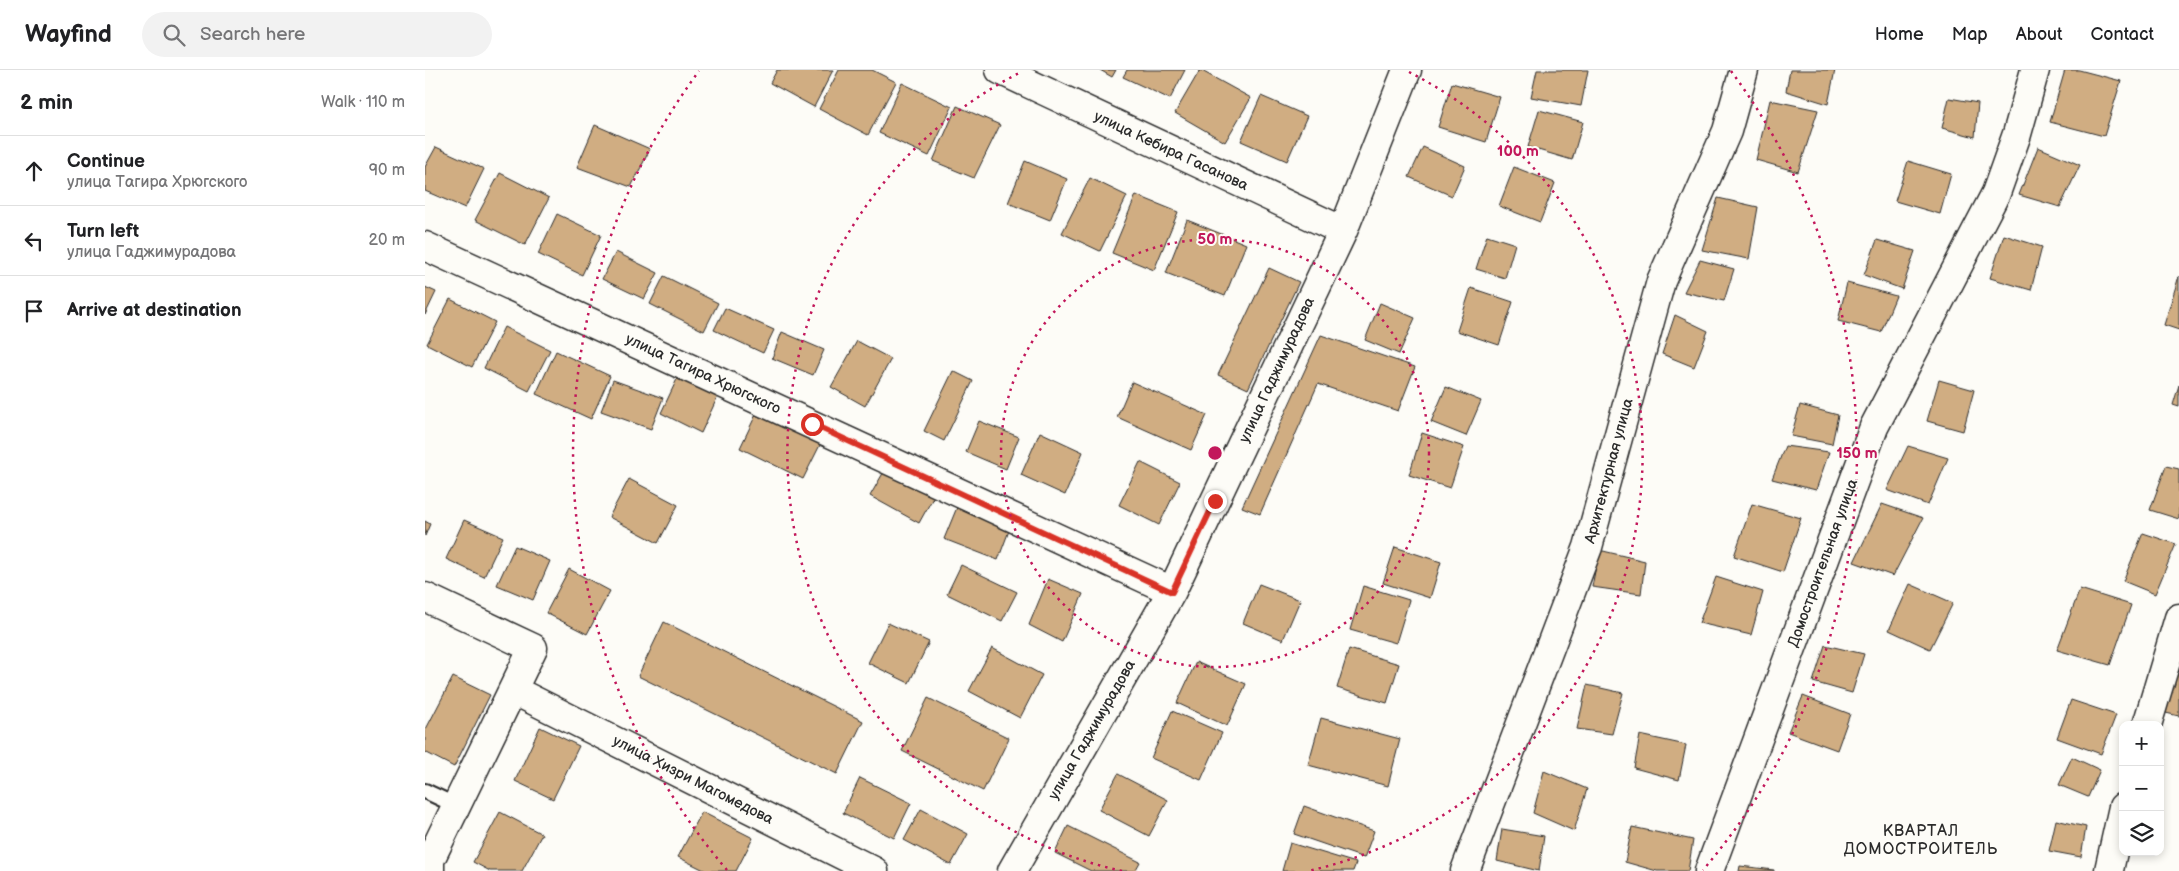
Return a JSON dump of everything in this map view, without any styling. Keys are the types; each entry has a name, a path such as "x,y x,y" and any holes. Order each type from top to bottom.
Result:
{"street":[{"name":"улица Кебира Гасанова","path":"1000,70 1343,231"},
{"name":"улица Гаджимурадова","path":"1012,871 1172,592 1343,231 1407,70"},
{"name":"Архитектурная улица","path":"1465,871 1588,547 1661,281 1727,131 1744,70"},
{"name":"Домостроительная улица","path":"1709,871 1874,427 1995,193 2017,134 2035,70"},
{"name":"улица Тагира Хрюгского","path":"425,246 1172,592"},
{"path":"425,597 533,648 428,863"},
{"path":"2148,721 2179,618"},
{"name":"улица Хизри Магомедова","path":"513,690 874,871"},
{"path":"2114,871 2122,811"}],"lane":[{"path":"425,791 457,806"}],"building":[{"path":"777,70 833,70 814,107 770,83"},
{"path":"839,70 872,70 896,82 868,135 819,109"},
{"path":"1100,70 1116,70 1112,77"},
{"path":"1127,70 1185,70 1170,99 1123,77"},
{"path":"1200,70 1251,98 1225,142 1175,113"},
{"path":"1537,70 1588,70 1581,106 1531,97"},
{"path":"1790,70 1835,70 1828,104 1786,91"},
{"path":"2065,70 2079,70 2121,81 2104,136 2050,122"},
{"path":"902,83 952,107 929,156 879,133"},
{"path":"1452,83 1500,97 1486,142 1438,127"},
{"path":"1261,96 1307,116 1287,161 1241,141"},
{"path":"1949,98 1978,103 1975,137 1942,128"},
{"path":"1770,100 1818,110 1798,172 1756,160"},
{"path":"957,106 1000,125 974,178 933,161"},
{"path":"1539,110 1583,122 1572,160 1528,147"},
{"path":"595,125 650,149 631,187 577,167"},
{"path":"436,147 484,169 465,208 425,191 425,167"},
{"path":"1423,147 1465,166 1452,196 1409,177"},
{"path":"2038,147 2080,165 2060,207 2019,195"},
{"path":"1025,161 1067,179 1050,220 1008,203"},
{"path":"1908,161 1951,174 1940,214 1895,201"},
{"path":"1514,167 1555,183 1540,222 1499,206"},
{"path":"500,173 549,198 525,245 475,220"},
{"path":"1090,178 1127,196 1100,251 1062,233"},
{"path":"1136,195 1178,212 1154,270 1112,253"},
{"path":"1718,198 1758,207 1749,259 1702,250"},
{"path":"557,214 601,235 582,275 538,254"},
{"path":"1187,220 1246,244 1225,296 1166,273"},
{"path":"1487,235 1515,244 1505,278 1476,269"},
{"path":"2004,235 2042,247 2031,290 1990,278"},
{"path":"1877,240 1915,251 1902,289 1864,275"},
{"path":"616,252 658,273 644,299 602,279"},
{"path":"1700,260 1734,269 1724,301 1684,292"},
{"path":"1269,268 1299,282 1248,389 1218,375"},
{"path":"664,276 718,303 704,331 650,304"},
{"path":"2179,276 2179,330 2164,325"},
{"path":"1847,283 1896,296 1881,332 1838,321"},
{"path":"425,287 436,292 425,315"},
{"path":"1471,288 1513,302 1499,345 1457,331"},
{"path":"450,299 495,322 472,367 427,344"},
{"path":"1380,303 1415,318 1399,354 1365,340"},
{"path":"725,308 774,330 763,353 714,330"},
{"path":"1675,315 1708,331 1694,367 1662,354"},
{"path":"504,327 550,350 529,391 484,368"},
{"path":"782,332 824,350 813,375 772,358"},
{"path":"1321,335 1415,367 1398,411 1318,384 1260,514 1242,507"},
{"path":"857,341 891,359 865,406 831,387"},
{"path":"556,351 610,376 591,419 536,394"},
{"path":"953,371 973,381 944,441 924,431"},
{"path":"678,377 718,396 701,433 661,413"},
{"path":"613,380 663,398 651,429 601,411"},
{"path":"1939,380 1974,390 1963,431 1927,421"},
{"path":"1132,382 1207,415 1191,450 1117,417"},
{"path":"2179,385 2179,407 2173,405"},
{"path":"1446,387 1481,401 1466,436 1431,422"},
{"path":"1800,405 1838,415 1832,444 1791,436"},
{"path":"760,406 824,437 803,479 740,448"},
{"path":"979,421 1019,437 1006,469 966,452"},
{"path":"1040,432 1083,452 1065,495 1021,475"},
{"path":"1422,433 1464,447 1450,488 1409,475"},
{"path":"1785,446 1829,452 1816,490 1772,479"},
{"path":"1908,446 1948,458 1928,505 1887,490"},
{"path":"1140,462 1180,482 1159,525 1119,505"},
{"path":"2166,466 2179,469 2179,519 2150,510"},
{"path":"886,468 935,494 919,523 870,496"},
{"path":"629,479 678,505 658,543 609,517"},
{"path":"960,500 1013,520 998,560 944,539"},
{"path":"1752,504 1801,518 1783,572 1734,556"},
{"path":"1882,504 1923,518 1893,576 1854,562"},
{"path":"464,520 503,537 484,577 446,559"},
{"path":"425,521 430,524 425,536"},
{"path":"2143,533 2176,544 2155,594 2123,581"},
{"path":"515,546 550,561 533,600 497,585"},
{"path":"1395,547 1441,562 1430,598 1383,583"},
{"path":"1599,550 1645,561 1641,594 1592,587"},
{"path":"961,565 1017,592 1002,621 947,594"},
{"path":"569,569 610,591 587,634 546,613"},
{"path":"1716,577 1763,592 1751,635 1699,623"},
{"path":"1048,579 1083,594 1062,642 1029,625"},
{"path":"1259,584 1300,600 1283,640 1243,623"},
{"path":"1910,584 1953,603 1930,649 1889,630"},
{"path":"1363,586 1409,600 1396,643 1350,630"},
{"path":"2080,589 2131,605 2110,665 2057,650"},
{"path":"664,622 863,721 837,774 638,676"},
{"path":"888,623 929,642 909,683 868,663"},
{"path":"1825,645 1864,654 1852,693 1813,682"},
{"path":"992,648 1042,675 1020,718 969,691"},
{"path":"1349,649 1399,664 1387,703 1337,688"},
{"path":"2179,657 2179,716 2157,711"},
{"path":"1196,662 1246,684 1227,726 1177,703"},
{"path":"453,677 490,695 454,767 425,752 425,731"},
{"path":"1587,685 1623,693 1612,734 1577,729"},
{"path":"1803,696 1850,714 1837,750 1788,732"},
{"path":"928,698 1009,738 983,791 902,751"},
{"path":"2071,700 2116,715 2101,754 2057,738"},
{"path":"1172,711 1222,733 1201,780 1151,758"},
{"path":"1321,718 1400,739 1388,786 1308,765"},
{"path":"540,727 579,746 553,799 515,781"},
{"path":"1640,735 1686,745 1679,780 1634,768"},
{"path":"2072,757 2100,770 2088,797 2059,785"},
{"path":"1544,771 1587,789 1574,831 1533,813"},
{"path":"1118,774 1168,800 1149,836 1099,810"},
{"path":"860,778 911,803 894,838 843,813"},
{"path":"1304,806 1374,831 1364,858 1294,834"},
{"path":"921,809 968,834 951,865 904,840"},
{"path":"500,812 542,834 522,871 490,871 473,862"},
{"path":"702,812 753,838 736,871 706,871 678,857"},
{"path":"2056,820 2086,827 2081,857 2049,851"},
{"path":"1068,826 1140,862 1135,871 1091,871 1055,853"},
{"path":"1632,827 1693,840 1688,871 1657,871 1625,862"},
{"path":"1502,829 1544,836 1539,871 1497,861"},
{"path":"1290,843 1356,863 1353,871 1282,871"},
{"path":"1740,866 1774,870 1774,871 1739,871"}],"district":[{"name":"КВАРТАЛ ДОМОСТРОИТЕЛЬ","path":"1921,840"}],"route":[{"path":"812,424 1172,592 1215,501"}]}
